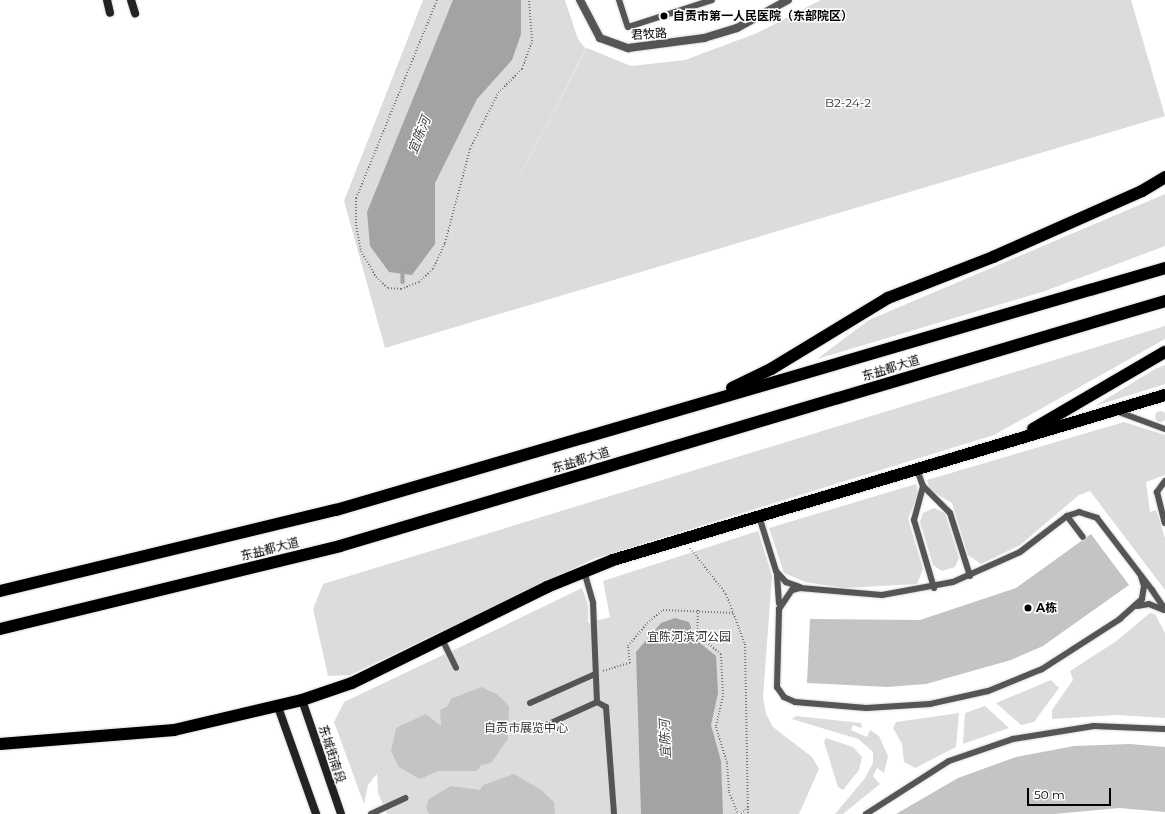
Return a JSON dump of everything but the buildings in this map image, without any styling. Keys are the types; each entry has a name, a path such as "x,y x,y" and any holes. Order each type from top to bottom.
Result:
{"highway":[{"path":"701,403 771,369 888,298 1000,254 1142,191 1165,177"},
{"path":"1148,273 1165,265"},
{"name":"东盐都大道","path":"0,591 336,510 1165,268"},
{"name":"东盐都大道","path":"0,629 340,546 1165,302"},
{"path":"1013,440 1165,352"},
{"path":"0,744 174,730 278,707 302,700 352,683 584,571 681,538 1165,395"}],"main road":[{"path":"107,0 110,13"},
{"path":"131,0 135,13"},
{"name":"东城街南段","path":"302,700 341,814"},
{"path":"278,707 316,814"}],"street":[{"name":"君牧路","path":"580,0 600,38 628,48 679,44 737,28 788,0"}],"lane":[{"path":"619,0 628,27 712,0"},
{"path":"1114,410 1165,429"},
{"path":"917,469 922,486 914,520 934,588"},
{"path":"1165,481 1157,492 1165,522"},
{"path":"922,486 950,513 970,576"},
{"path":"776,571 786,582 806,588 871,595 934,588 970,576 1020,552 1067,516 1084,512 1097,518 1165,610"},
{"path":"759,516 776,571 779,609 776,678 781,693 795,702 872,708 943,702 1012,683 1070,654 1134,608 1149,604 1165,610"},
{"path":"1067,516 1083,537"},
{"path":"584,571 593,603 597,702"},
{"path":"1134,608 1144,590 1141,576"},
{"path":"779,609 788,593 806,588"},
{"path":"442,639 456,668"},
{"path":"530,703 595,674"},
{"path":"542,727 597,702"},
{"path":"597,702 606,707 614,814"},
{"path":"866,814 907,785 949,761 1013,739 1094,726 1165,729"},
{"path":"375,813 405,798"}],"path":[{"path":"437,0 356,198 356,225 361,251 376,277 388,288 401,289 419,282 432,270 442,250 470,148 498,93 525,62 532,41 528,0"},
{"path":"681,538 716,577 734,613 745,644 748,814"},
{"path":"595,674 630,663 628,646 647,623 663,610 698,610 734,613"},
{"path":"698,610 696,634 721,654 723,696 716,727 727,763 729,792 739,814 748,807"}],"green space":[{"name":"B2-24-2","path":"423,0 565,0 578,39 586,49 490,233 587,48 631,66 685,60 757,33 821,0 1131,0 1165,116 385,348 344,201"},
{"path":"1165,194 1165,246 1045,291 817,359 869,320"},
{"path":"1165,326 1165,339 994,435 593,559 350,675 328,676 313,609 323,584"},
{"path":"1165,365 1165,384 1095,406 1155,369"},
{"path":"1160,410 1164,412 1166,416 1164,420 1160,422 1156,420 1154,416 1156,412"},
{"path":"1124,422 1165,435 1165,475 1146,482 1150,512 1156,510 1165,538 1165,590 1090,491 1079,495 1020,545 981,564 968,555 952,503 930,490 927,480"},
{"path":"916,484 918,494 908,519 923,569 917,584 844,588 805,582 784,573 769,528"},
{"path":"934,508 945,513 959,558 955,567 942,571 933,565 920,522 923,513"},
{"path":"758,531 772,576 763,697 766,714 773,727 812,757 819,769 799,814 387,814 378,793 377,774 368,785 364,804 334,722 344,702 445,654 448,659 454,658 452,651 582,588 588,605 588,623 610,617 603,581"},
{"path":"1150,613 1155,614 1165,633 1165,718 1117,715 1052,719 1052,710 1073,680 1070,671 1115,642"},
{"path":"1051,680 1059,688 1034,722 1021,725 996,703"},
{"path":"985,706 1009,728 963,744 965,713"},
{"path":"959,713 956,747 915,768 904,762 902,744 893,728 896,722"},
{"path":"796,716 861,723 862,728 853,725 851,730 867,737 870,730 879,736 888,756 884,773 877,768 873,776 880,784 843,814 835,814 865,778 873,763 873,752 858,739 792,719"},
{"path":"826,738 853,747 862,757 859,770 843,790 838,787 824,742"}],"water":[{"path":"453,0 521,0 521,34 512,60 477,99 435,183 435,244 412,275 389,272 370,246 367,212"},
{"path":"675,618 689,622 695,639 716,656 718,693 711,725 721,761 723,814 641,814 636,652 661,623"}],"waterway":[{"name":"宜陈河","path":"403,270 403,282"}],"place":[{"name":"自贡市第一人民医院（东部院区）","path":"664,16"},
{"name":"A栋","path":"1028,608"}],"park label":[{"name":"宜陈河滨河公园","path":"689,637"},
{"name":"自贡市展览中心","path":"526,728"}]}
